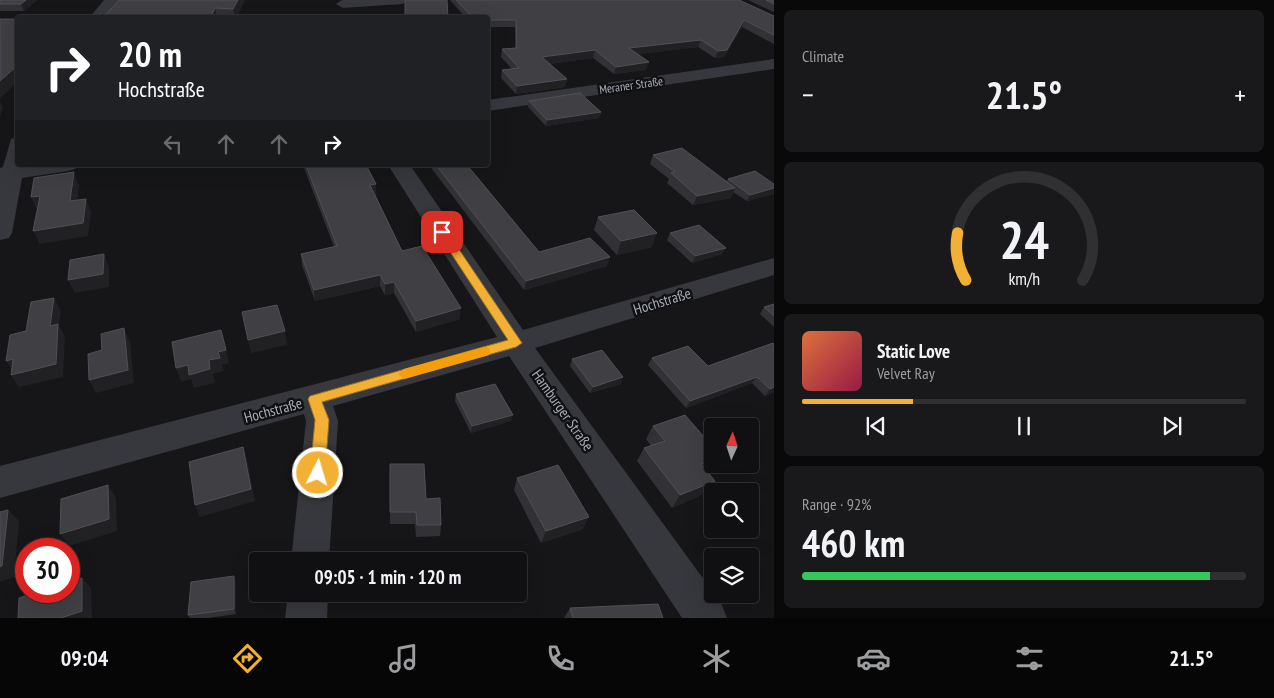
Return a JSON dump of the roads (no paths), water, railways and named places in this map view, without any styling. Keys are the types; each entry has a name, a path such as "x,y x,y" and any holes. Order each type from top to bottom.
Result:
{"street":[{"path":"99,15 112,0"},
{"path":"342,7 402,0"},
{"name":"Meraner Straße","path":"490,106 774,64"},
{"path":"0,233 6,173 15,150"},
{"path":"6,173 52,167"},
{"name":"Hamburger Straße","path":"400,167 516,343 706,618"},
{"name":"Hochstraße","path":"0,482 315,399 516,343 648,306 774,266"},
{"path":"311,552 322,420 315,399"},
{"path":"306,618 307,602"}]}
